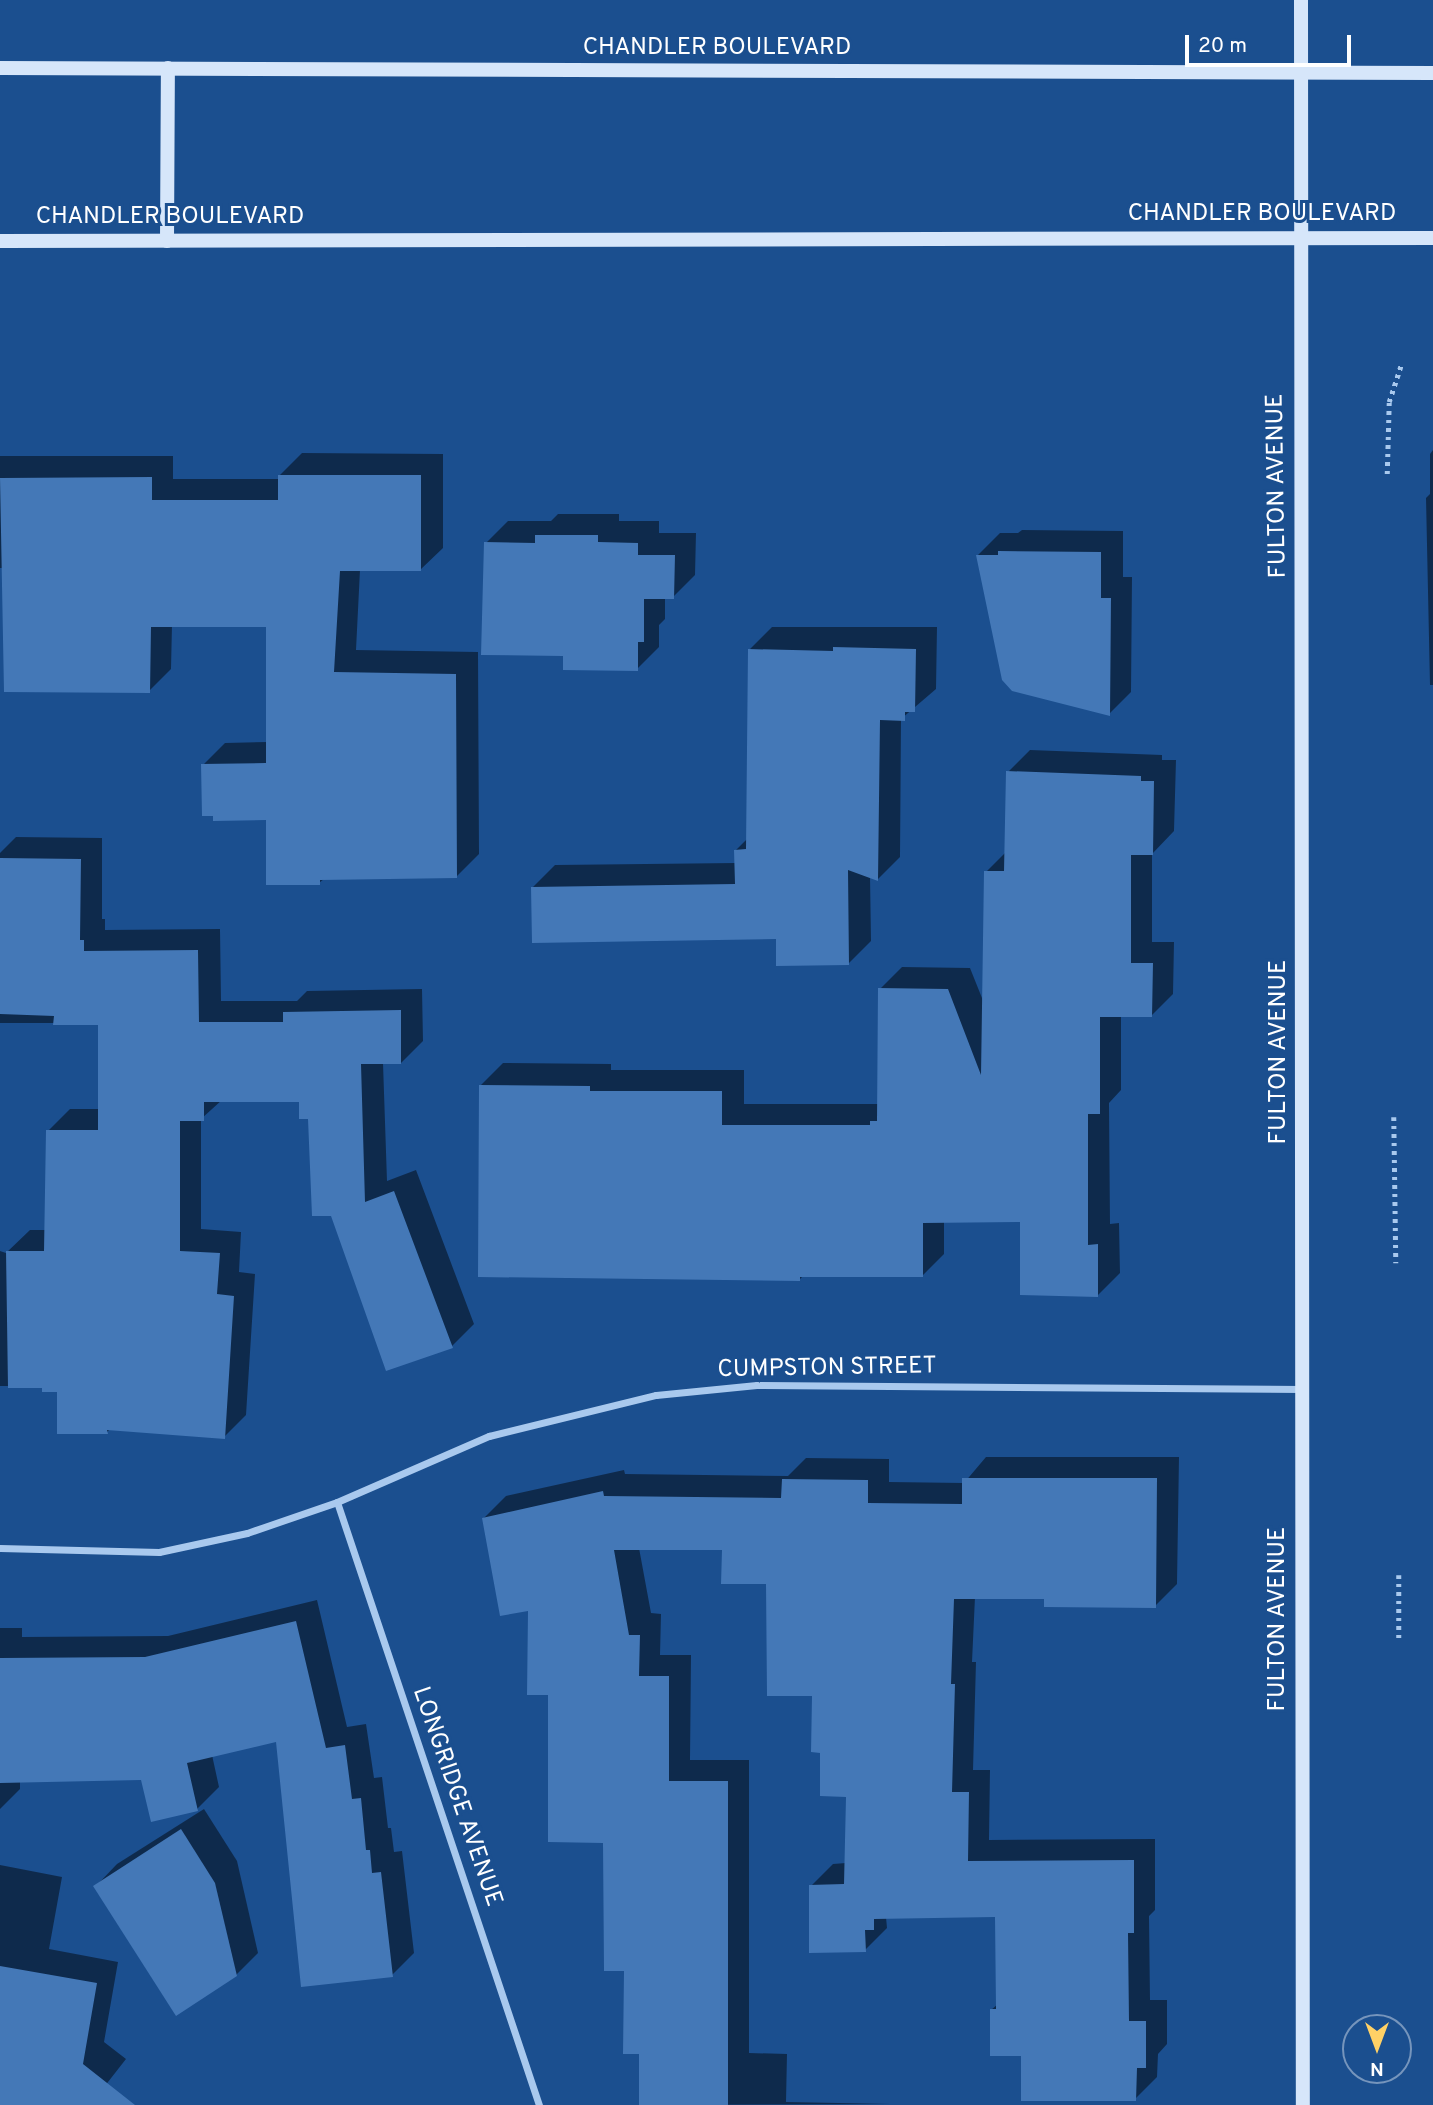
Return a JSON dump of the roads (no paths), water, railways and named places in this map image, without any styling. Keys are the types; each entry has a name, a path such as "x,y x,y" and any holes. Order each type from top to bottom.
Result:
{"street":[{"name":"FULTON AVENUE","path":"1301,0 1303,2105"},
{"name":"CHANDLER BOULEVARD","path":"0,68 1303,75 1433,73"},
{"path":"167,241 168,68"},
{"name":"CHANDLER BOULEVARD","path":"0,241 1433,238"},
{"name":"CUMPSTON STREET","path":"0,1548 159,1552 247,1533 337,1502 489,1436 656,1395 757,1385 1302,1389"},
{"name":"LONGRIDGE AVENUE","path":"337,1502 539,2105"}]}
